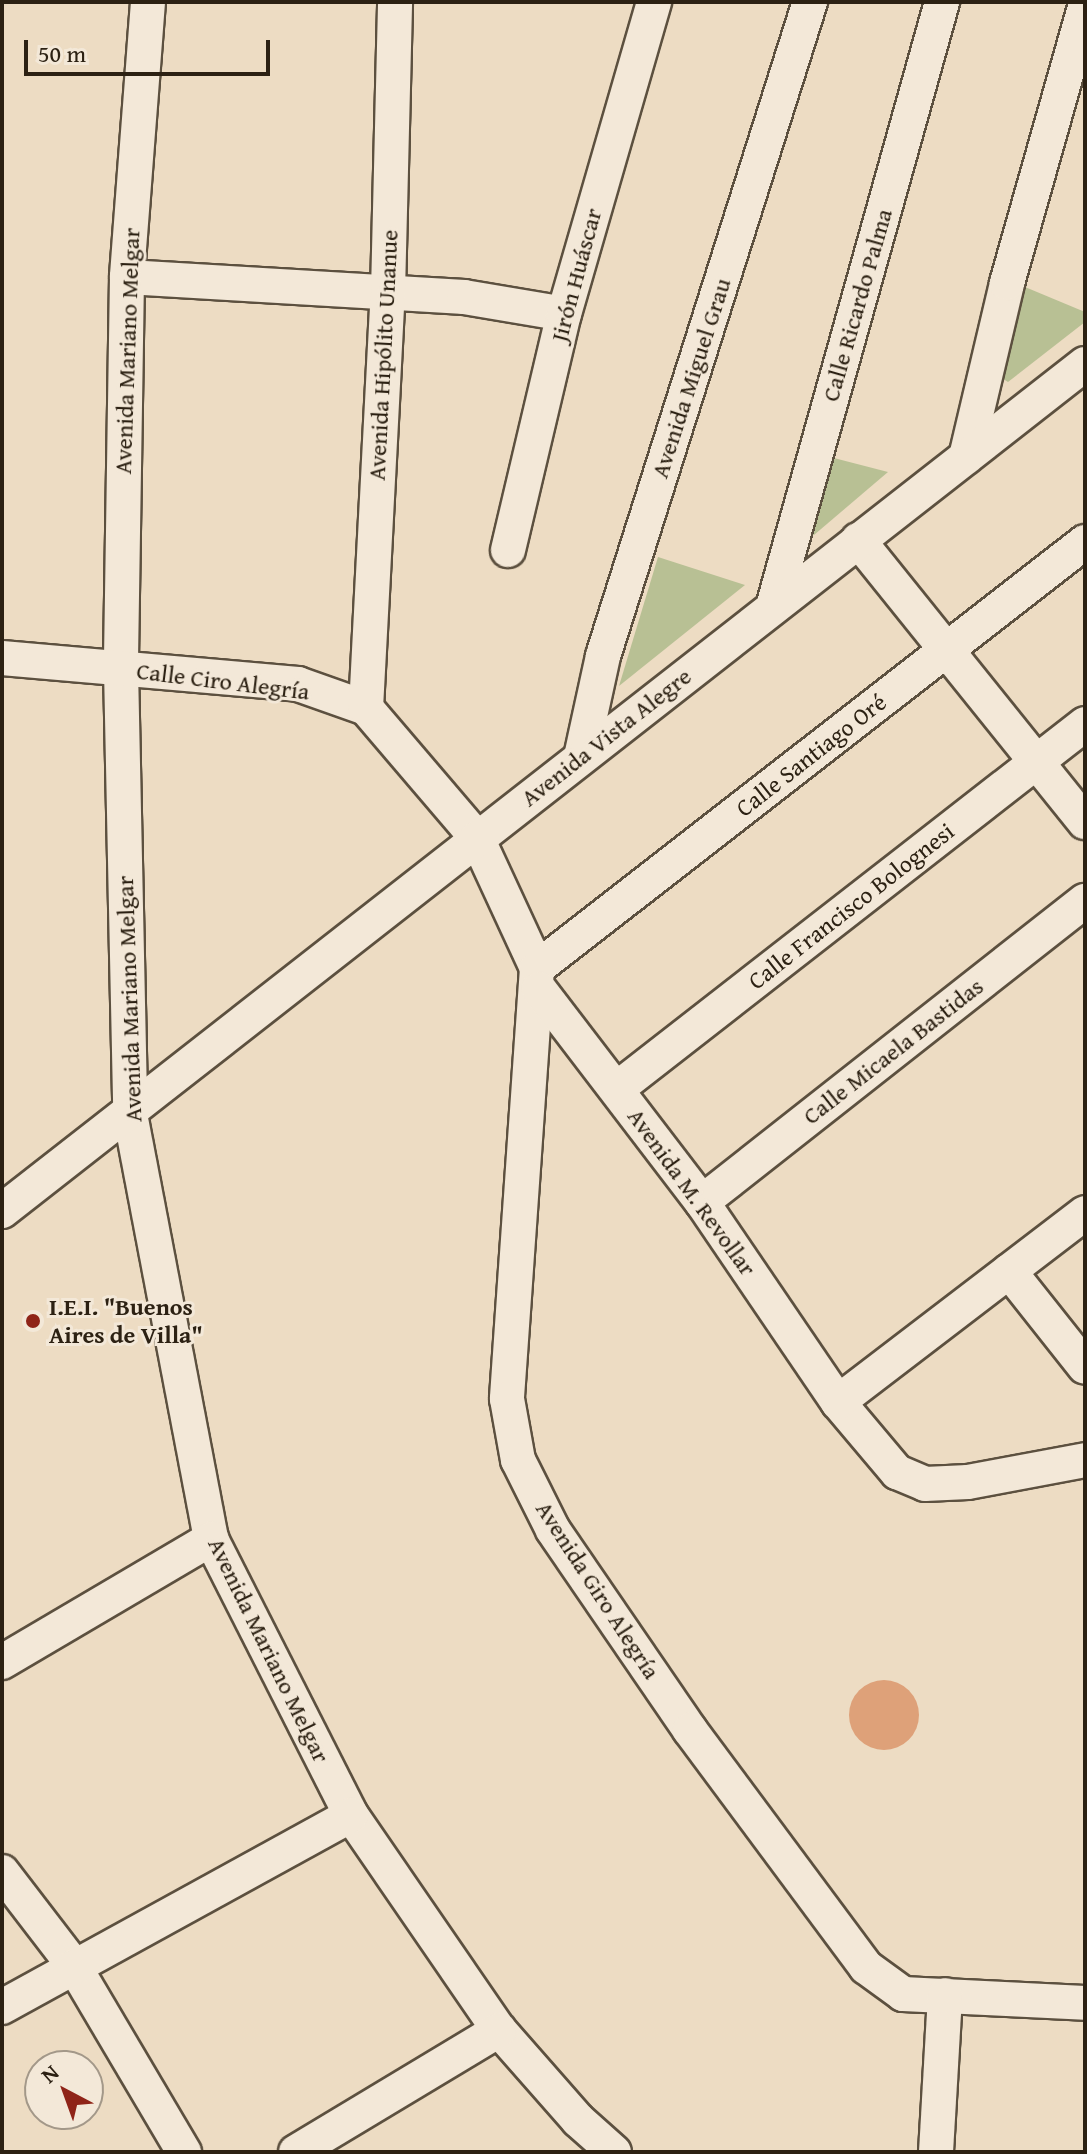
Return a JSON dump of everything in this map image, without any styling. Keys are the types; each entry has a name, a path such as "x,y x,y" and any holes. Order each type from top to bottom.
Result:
{"street":[{"name":"Avenida Mariano Melgar","path":"148,2 127,277 121,669 130,1114 211,1539 351,1815 499,2030 578,2120 614,2152"},
{"name":"Avenida Hipólito Unanue","path":"366,708 388,292 395,2"},
{"name":"Jirón Huáscar","path":"508,550 564,314 654,2"},
{"name":"Avenida Miguel Grau","path":"581,757 603,656 810,2"},
{"name":"Calle Ricardo Palma","path":"773,607 942,2"},
{"path":"966,457 1007,283 1085,7"},
{"path":"127,277 464,297 564,314"},
{"name":"Avenida Vista Alegre","path":"2,1211 130,1114 477,838 1085,364"},
{"path":"858,540 1085,822"},
{"name":"Calle Santiago Oré","path":"538,978 1085,542"},
{"name":"Calle Ciro Alegría","path":"2,658 298,684 366,708"},
{"path":"366,708 477,838"},
{"name":"Calle Francisco Bolognesi","path":"618,1088 1085,724"},
{"name":"Avenida Giro Alegría","path":"477,838 538,978 507,1399 518,1460 553,1530 699,1742 866,1967 903,1994 1085,2003"},
{"name":"Calle Micaela Bastidas","path":"702,1202 1085,901"},
{"name":"Avenida M. Revollar","path":"538,978 702,1202 838,1402 897,1472 925,1484 1085,1460"},
{"path":"838,1402 1085,1213"},
{"path":"1009,1271 1085,1367"},
{"path":"2,1662 211,1539"},
{"path":"2,2007 351,1815"},
{"path":"2,1872 74,1966 184,2152"},
{"path":"936,2152 945,1995"},
{"path":"296,2152 499,2030"}],"green space":[{"path":"1025,287 1085,312 1085,322 1008,382 1000,377"},
{"path":"830,457 888,472 814,535 807,533"},
{"path":"658,557 745,585 619,686"}],"building":[{"path":"884,1680 909,1690 919,1715 909,1740 884,1750 859,1740 849,1715 859,1690"}],"place":[{"name":"I.E.I. \"Buenos Aires de Villa\"","path":"33,1321"}]}
